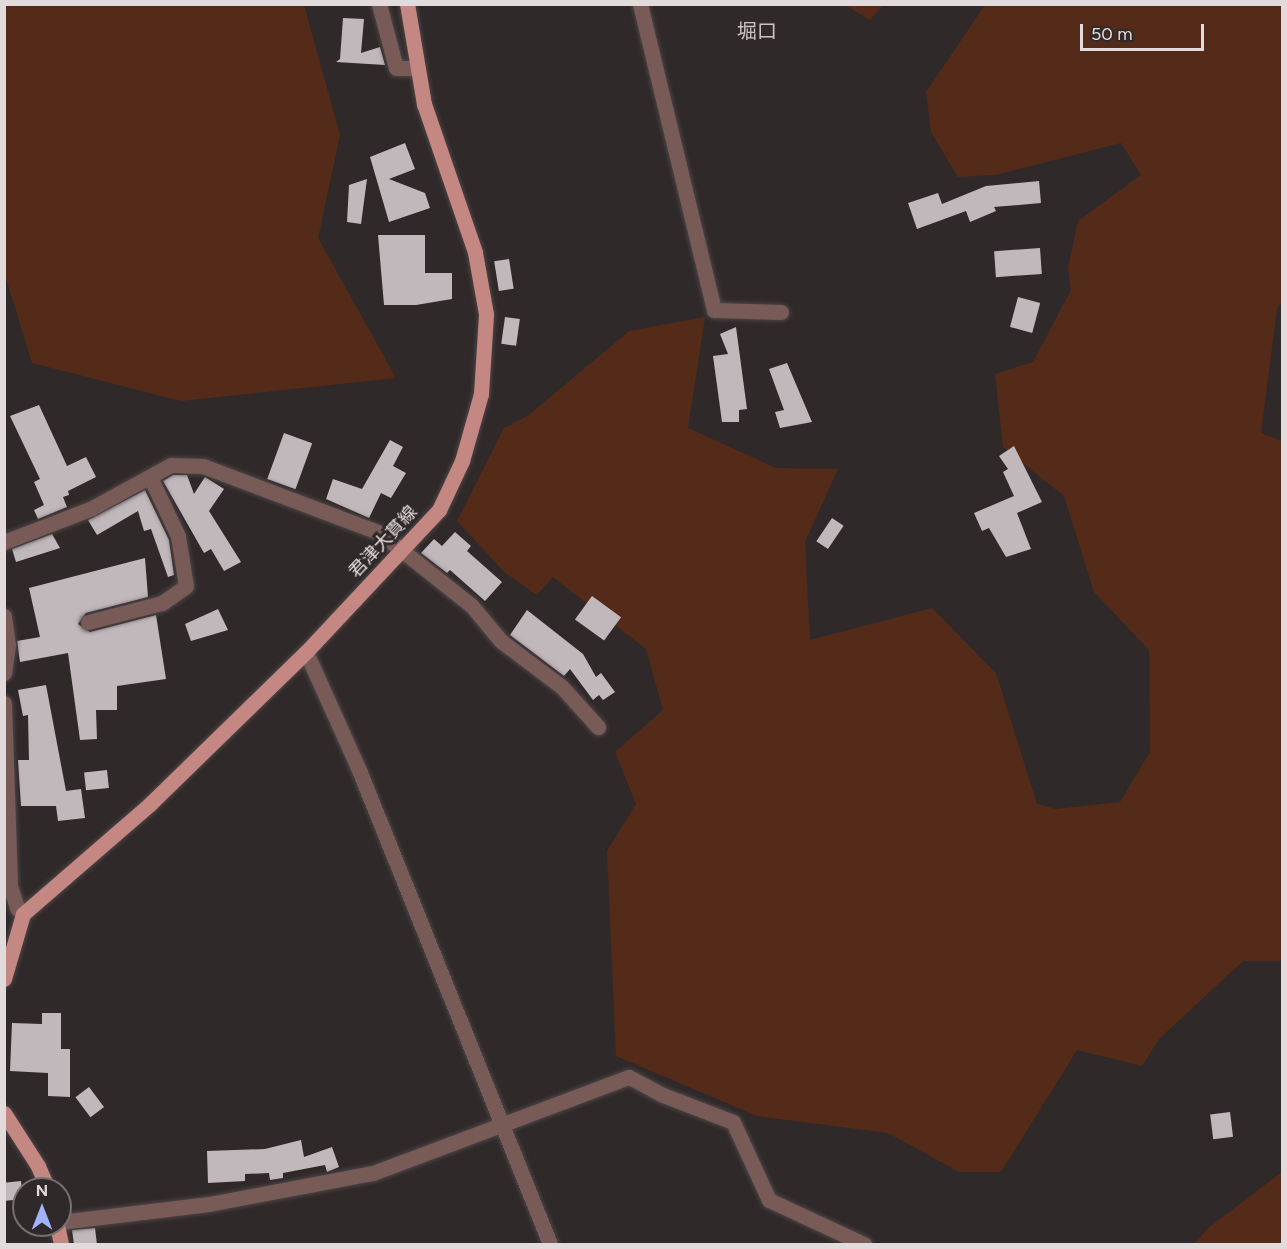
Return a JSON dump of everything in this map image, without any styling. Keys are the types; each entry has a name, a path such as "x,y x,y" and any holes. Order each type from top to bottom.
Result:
{"main road":[{"name":"君津大貫線","path":"4,980 6,956 24,914 150,804 306,652 439,510 462,461 481,394 486,356 486,314 475,252 416,68 406,4"},
{"path":"4,1113 39,1166 43,1177"}],"street":[{"path":"379,4 396,69 416,68"},
{"path":"640,4 714,310 781,312"},
{"path":"4,542 92,508 171,465 203,466 380,533 471,605 501,641 562,687 598,727"},
{"path":"88,622 162,603 186,586 178,536 150,477"},
{"path":"4,616 8,645 4,673"},
{"path":"306,652 359,770 499,1124 550,1245"},
{"path":"4,703 10,886 17,908 24,914"},
{"path":"72,1221 209,1204 373,1173 629,1077 663,1095 733,1122 769,1200 864,1245"}],"shaded area":[{"path":"4,5 304,5 340,135 318,238 396,378 181,401 32,363 5,275"},
{"path":"845,5 883,5 870,20"},
{"path":"985,5 1282,5 1282,302 1277,309 1261,433 1282,441 1282,961 1243,961 1159,1039 1142,1066 1077,1050 1001,1172 959,1172 888,1133 757,1116 616,1056 607,851 636,804 615,752 663,710 646,649 553,577 537,595 504,572 457,521 504,428 529,415 629,331 705,317 688,428 776,468 838,469 805,542 810,640 932,608 996,673 1037,804 1056,809 1120,802 1150,752 1149,650 1094,592 1064,496 1003,447 995,374 1033,362 1071,290 1068,268 1078,221 1141,175 1121,143 995,175 958,177 931,132 926,92"},
{"path":"1282,1172 1282,1244 1194,1244 1208,1228"}],"building":[{"path":"343,18 364,19 361,53 380,47 385,65 336,62 340,59"},
{"path":"405,143 415,169 389,179 425,193 430,208 389,222 370,157"},
{"path":"367,179 361,224 347,222 349,185"},
{"path":"1039,181 1041,203 994,207 996,211 970,222 966,211 917,229 908,203 938,193 942,204 986,186"},
{"path":"378,235 425,235 425,273 452,273 452,299 416,305 384,305"},
{"path":"1040,248 1042,274 996,277 994,251"},
{"path":"509,259 514,289 499,291 494,261"},
{"path":"1018,297 1040,303 1032,333 1010,327"},
{"path":"505,317 520,319 516,346 501,344"},
{"path":"736,327 747,409 739,410 739,422 722,422 713,356 728,354 720,334"},
{"path":"787,363 812,422 780,428 775,412 784,410 769,369"},
{"path":"39,405 67,466 86,457 96,477 68,491 69,495 63,497 67,507 38,519 34,510 44,505 34,482 40,479 10,416"},
{"path":"284,433 312,443 295,489 267,479"},
{"path":"390,440 403,447 393,466 406,473 391,498 381,493 369,518 326,499 333,479 362,489"},
{"path":"1014,446 1042,502 1017,513 1031,549 1006,557 989,528 982,531 974,513 1014,496 1003,472 1008,469 999,456"},
{"path":"173,475 187,475 194,494 205,477 224,489 209,511 241,562 224,571 211,549 204,553 163,481"},
{"path":"145,490 169,540 174,575 168,577 151,529 144,531 138,511 97,535 88,520"},
{"path":"832,518 844,526 828,549 816,541"},
{"path":"455,532 471,546 467,551 502,582 485,601 450,570 447,573 421,553 434,539 442,546"},
{"path":"52,534 60,548 16,562 12,549"},
{"path":"145,558 148,597 86,613 78,624 90,632 156,615 166,679 117,686 117,710 96,710 97,739 80,740 68,653 20,662 17,641 40,637 29,588"},
{"path":"592,596 621,617 604,641 575,619"},
{"path":"218,609 228,630 191,641 185,624"},
{"path":"527,610 583,654 596,677 601,673 615,692 603,700 599,695 593,700 570,669 564,676 510,635"},
{"path":"46,685 66,791 81,789 85,818 58,821 56,806 21,806 18,760 29,760 28,715 23,716 18,690"},
{"path":"107,770 109,788 86,790 84,772"},
{"path":"42,1013 61,1013 61,1049 70,1049 70,1097 48,1096 48,1073 10,1071 12,1023 42,1024"},
{"path":"89,1087 104,1107 90,1117 75,1097"},
{"path":"1230,1112 1233,1137 1213,1139 1210,1114"},
{"path":"301,1140 304,1157 332,1147 339,1167 327,1172 325,1165 283,1173 283,1178 270,1180 269,1173 245,1174 245,1181 208,1183 207,1151 265,1149"},
{"path":"12,1182 12,1200 6,1201 4,1183"},
{"path":"95,1228 97,1245 74,1245 72,1230"}],"district":[{"name":"堀口","path":"757,31"}]}
